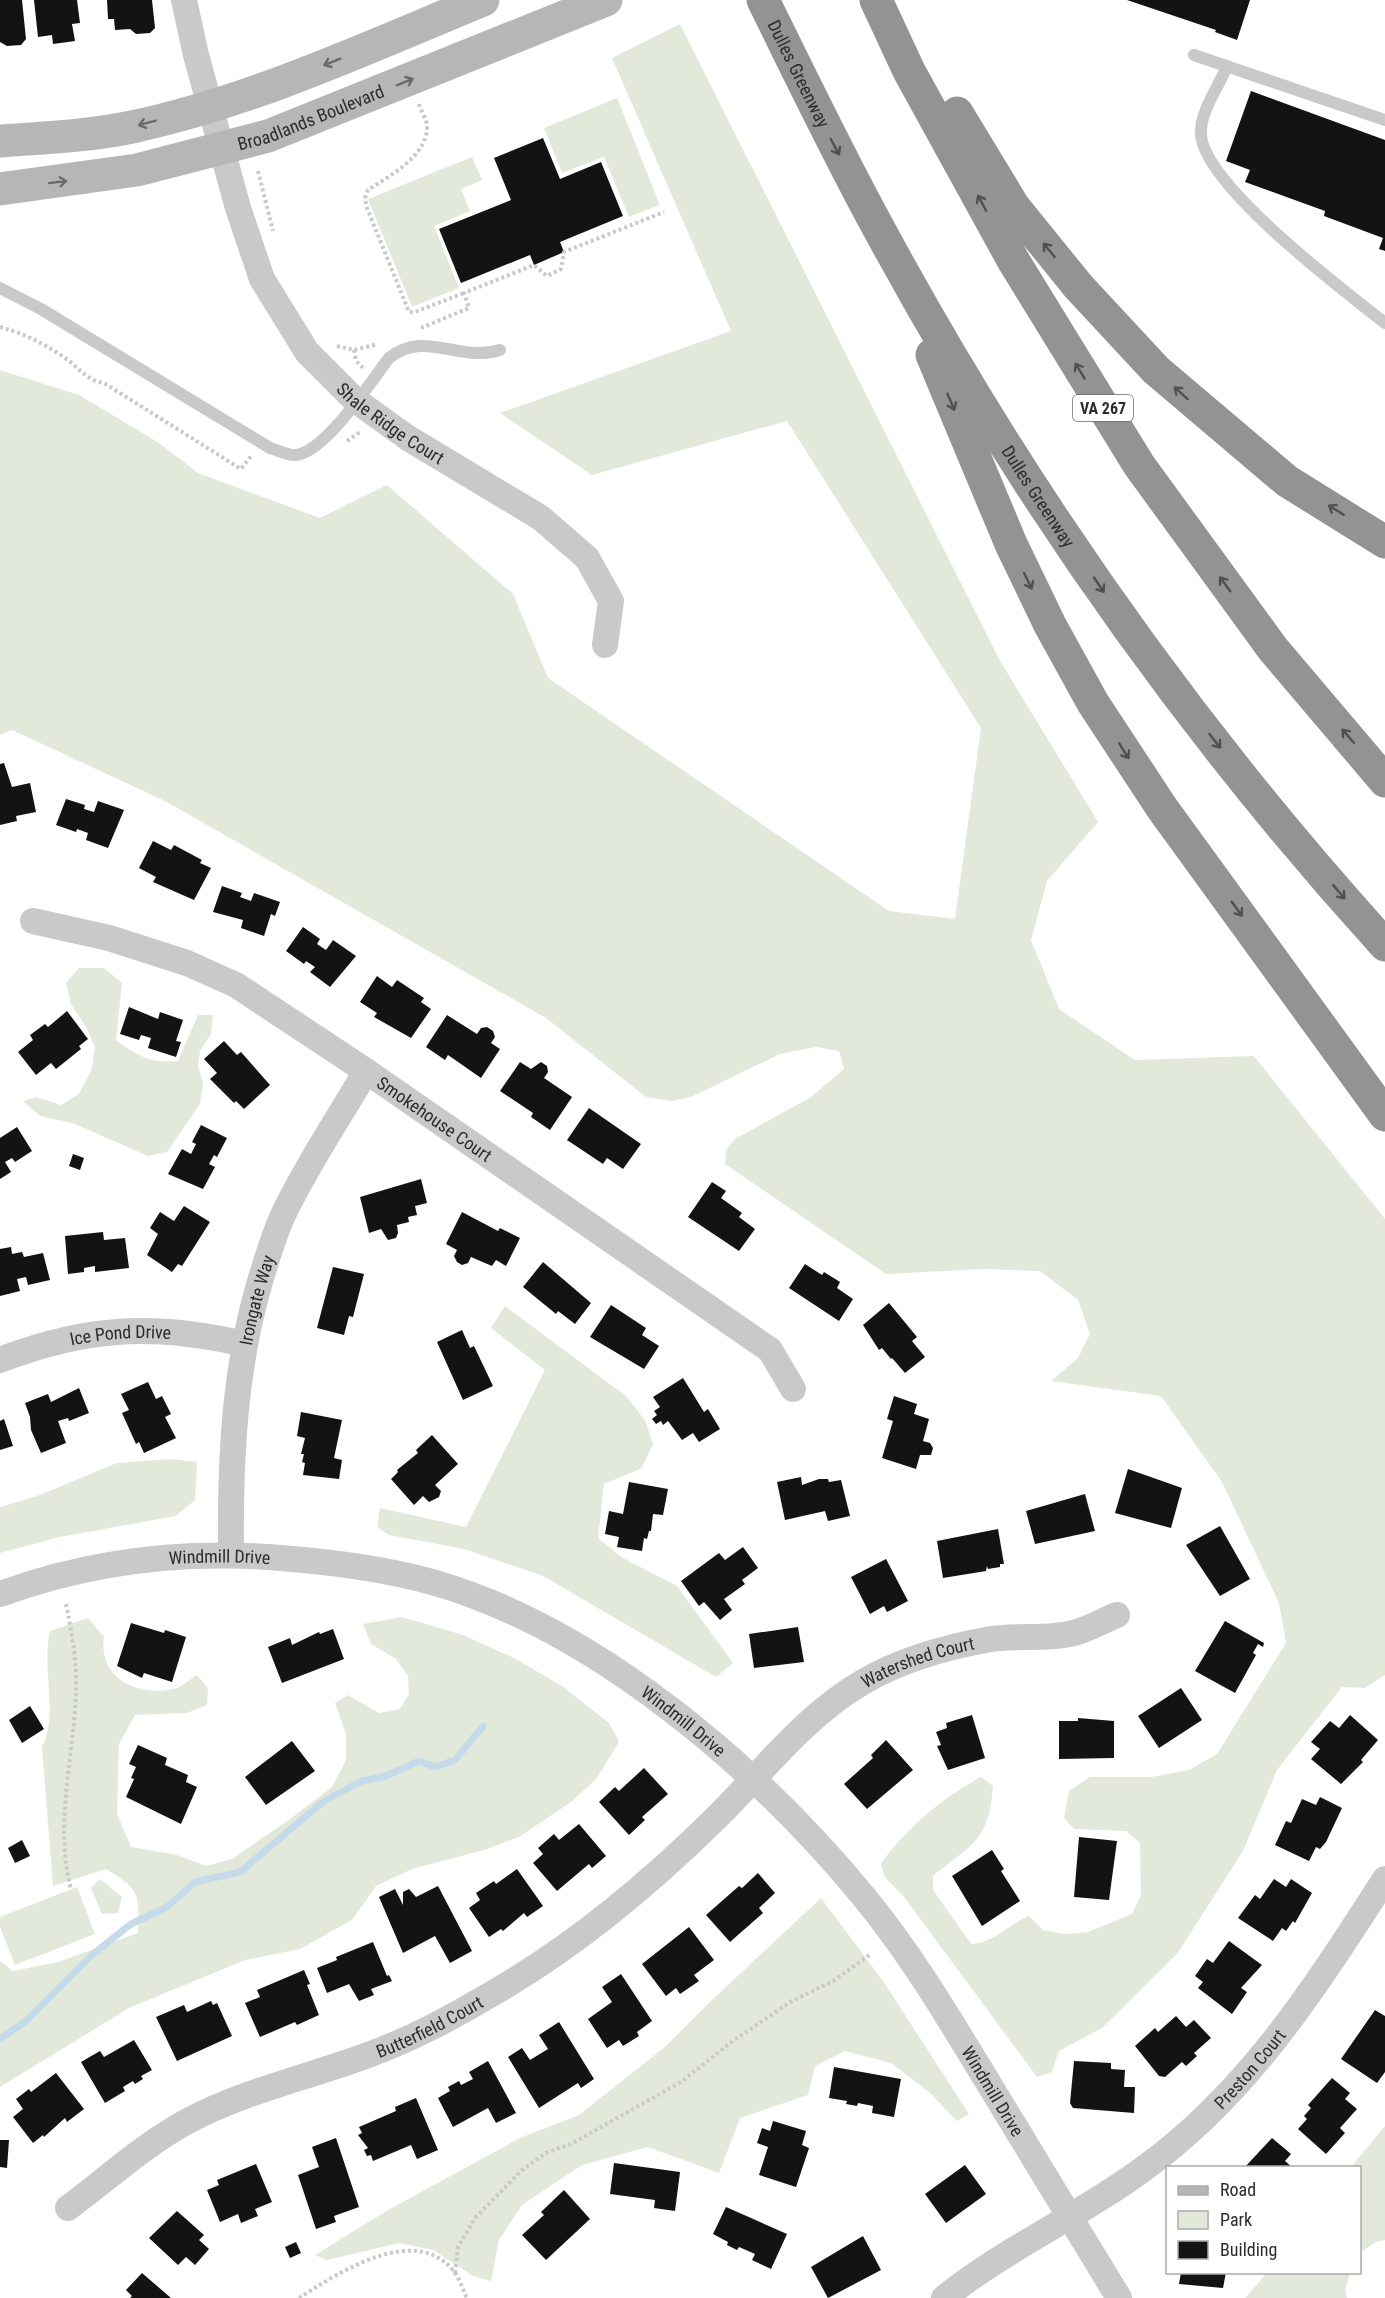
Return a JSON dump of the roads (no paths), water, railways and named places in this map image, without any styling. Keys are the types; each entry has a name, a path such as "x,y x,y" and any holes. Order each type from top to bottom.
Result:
{"highway":[{"name":"Dulles Greenway","path":"763,0 830,138 880,232 967,381 1032,485 1107,597 1186,705 1269,810 1385,945"},
{"name":"VA 267","path":"876,0 909,71 1013,260 1139,465 1273,649 1385,781"},
{"path":"884,0 1014,207 1078,286 1125,338 1199,409 1287,481 1385,542"},
{"path":"880,232 1011,544 1050,625 1093,703 1162,808 1385,1115"}],"main road":[{"path":"0,141 51,138 131,127 210,106 292,78 483,0"},
{"name":"Broadlands Boulevard","path":"0,189 137,170 268,136 606,0"}],"street":[{"name":"Shale Ridge Court","path":"184,0 222,149 262,279 307,352 356,400 408,438 541,518 586,558 611,601 605,645"},
{"name":"Smokehouse Court","path":"33,921 109,938 187,963 236,985 366,1071 770,1350 793,1389"},
{"name":"Irongate Way","path":"231,1554 232,1439 243,1344 269,1253 283,1215 310,1162 366,1071"},
{"name":"Ice Pond Drive","path":"0,1360 59,1339 111,1331 180,1332 243,1344"},
{"name":"Windmill Drive","path":"0,1594 66,1574 120,1562 179,1555 231,1554 336,1562 435,1583 495,1604 607,1663 680,1716 752,1780 789,1816 863,1896 925,1980 1119,2298"},
{"name":"Watershed Court","path":"752,1780 790,1739 824,1709 866,1681 895,1666 939,1649 994,1639 1075,1633 1117,1615"},
{"name":"Butterfield Court","path":"68,2208 156,2141 188,2120 236,2100 370,2055 409,2038 498,1990 600,1922 645,1884 752,1780"},
{"name":"Preston Court","path":"944,2298 1146,2168 1190,2132 1239,2086 1276,2039 1385,1879"}],"lane":[{"path":"1194,55 1385,120"},
{"path":"1227,66 1204,115 1200,131 1203,147 1214,167 1275,234 1385,323"},
{"path":"0,288 41,309 270,448 293,456 313,450 329,437 389,358 401,348 421,344 485,355 500,350"}],"waterway":[{"path":"0,2039 26,2021 92,1955 131,1924 167,1907 195,1882 240,1872 324,1801 362,1781 386,1776 419,1761 435,1767 455,1760 483,1726"}]}
